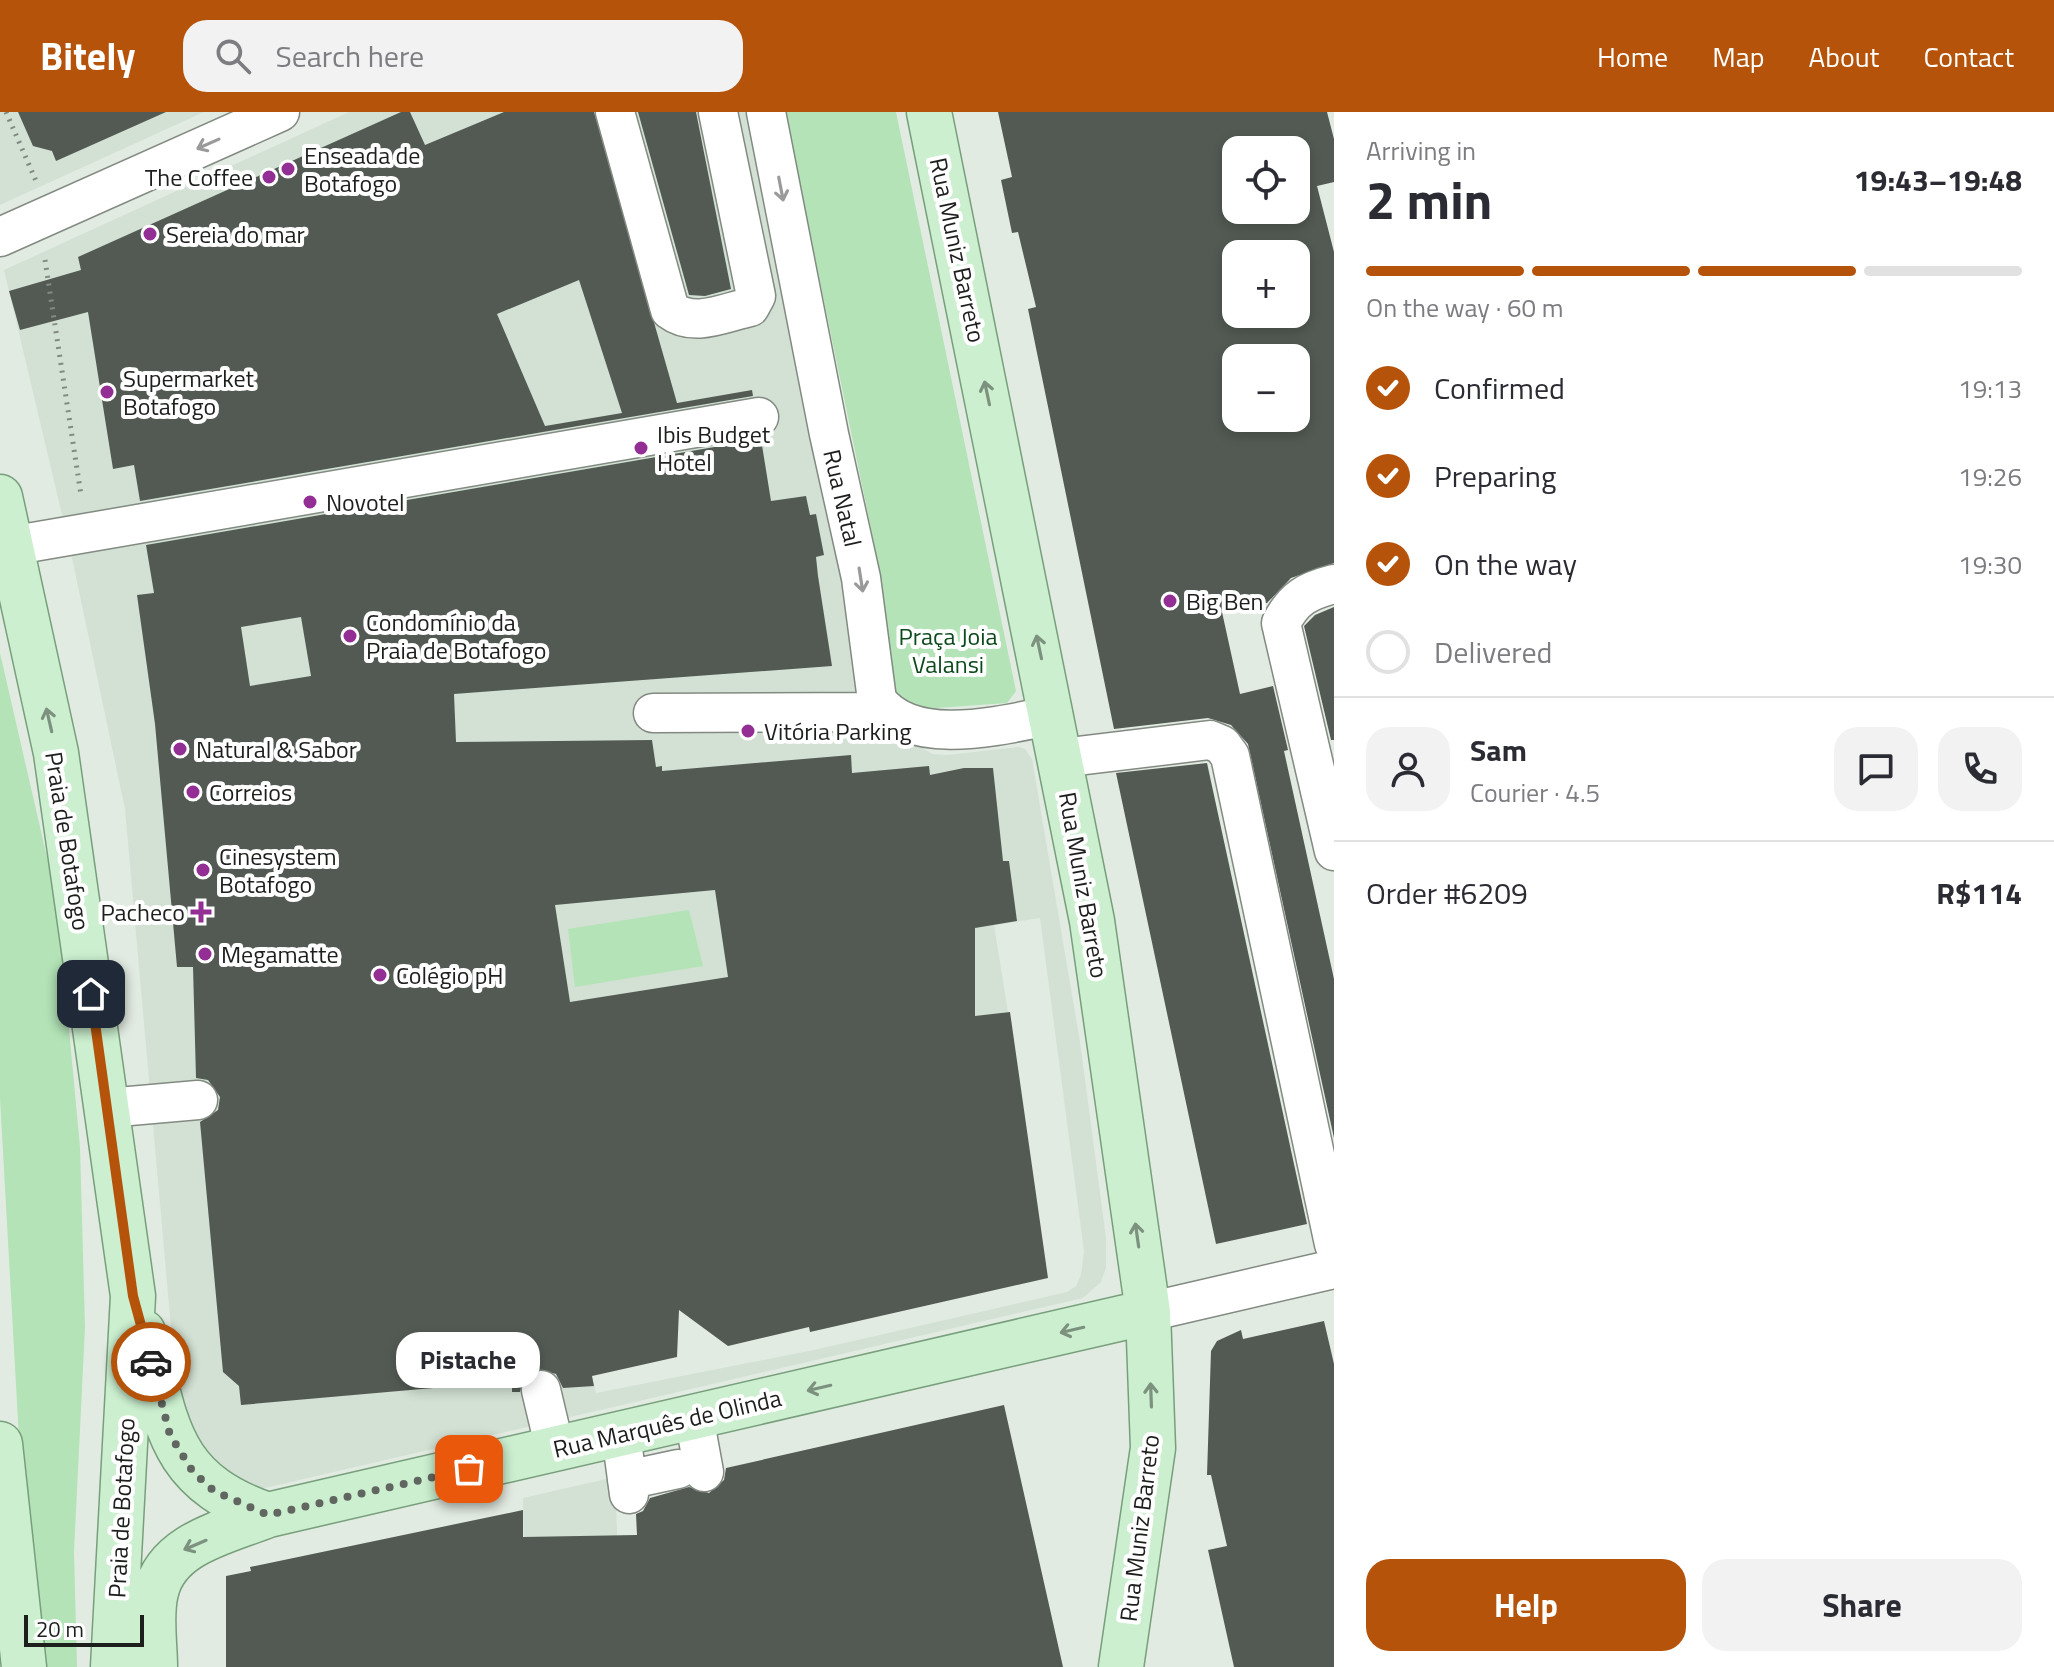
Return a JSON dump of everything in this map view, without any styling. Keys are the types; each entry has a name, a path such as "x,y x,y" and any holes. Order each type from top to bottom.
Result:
{"main road":[{"name":"Rua Muniz Barreto","path":"929,112 1053,715 1092,921 1148,1312 1153,1448 1121,1667"},
{"name":"Praia de Botafogo","path":"0,497 56,753 133,1296 113,1667"},
{"path":"133,1296 163,1415 180,1454 214,1491 268,1515"},
{"name":"Rua Marquês de Olinda","path":"268,1515 1148,1312"},
{"path":"0,1444 24,1667"},
{"name":"Praia de Botafogo","path":"155,1667 155,1595 164,1568 183,1550 268,1515"}],"street":[{"path":"0,237 280,112"},
{"path":"615,112 670,310 683,319 694,320 750,307 756,296 718,112"},
{"name":"Rua Natal","path":"766,112 829,434 861,578 872,686 886,712"},
{"path":"10,546 759,417"},
{"path":"1334,584 1307,591 1291,605 1281,623 1328,784 1334,851"},
{"path":"653,713 886,712 909,725 958,731 1053,715"},
{"path":"1061,758 1210,740 1222,745 1230,756 1334,1244"},
{"path":"107,1108 198,1100"},
{"name":"Rua Marquês de Olinda","path":"1148,1312 1334,1269"},
{"path":"541,1390 555,1449"},
{"path":"621,1434 628,1487 691,1471 694,1417"}],"path":[{"path":"6,112 39,188"},
{"path":"55,251 44,256 83,504 93,532"}],"shaded area":[{"path":"0,112 204,112 0,205"},
{"path":"349,112 753,112 911,741 932,754 947,755 1018,747 1025,749 1032,759 1080,1042 1106,1238 1106,1268 1101,1282 1083,1298 217,1499 178,1407 125,809 69,544 4,270","holes":["1040,918 1084,1251 1081,1275 1076,1286 1067,1292 814,1350 596,1393 526,1090 1008,1012 994,925"]},
{"path":"615,1477 622,1667 526,1667 523,1498"}],"green space":[{"name":"Praça Joia Valansi","path":"785,112 896,112 1016,691 1007,703 923,709 911,707 895,695 881,577"},
{"path":"0,653 57,901 80,1147 85,1327 74,1552 77,1667 38,1667 25,1546 0,1098"},
{"path":"689,910 703,966 575,987 568,929"}],"building":[{"path":"18,112 166,112 56,161 52,151 33,146"},
{"path":"401,112 410,112 425,145 504,112 594,112 677,403 752,390 753,396 140,501 134,465 113,469 88,312 20,330 9,291 81,270 78,257","holes":["579,280 622,413 545,426 497,314"]},
{"path":"638,112 696,112 731,289 705,296 689,295"},
{"path":"998,112 1327,112 1334,139 1334,182 1317,186 1334,252 1334,563 1291,578 1267,603 1222,612 1240,694 1273,686 1288,750 1284,751 1334,979 1334,1138 1248,744 1231,725 1208,718 1114,729 1028,309 1036,307 1018,232 1012,233 1001,180 1012,177"},
{"path":"761,439 771,501 806,496 810,515 816,514 824,555 816,557 818,576 832,666 454,694 456,742 652,740 656,767 662,766 662,771 851,755 852,773 929,766 930,775 964,768 993,768 1003,861 1009,861 1017,921 975,928 975,1016 1010,1012 1048,1278 810,1332 809,1327 728,1346 679,1310 677,1357 592,1376 594,1386 563,1388 556,1374 537,1369 525,1375 520,1392 512,1392 512,1381 241,1405 239,1386 223,1372 200,1122 218,1110 220,1097 208,1080 196,1078 193,967 177,967 155,724 137,595 154,593 146,545","holes":["301,617 311,676 250,686 241,627","715,890 728,977 570,1002 555,905"]},
{"path":"1334,607 1334,740 1331,740 1304,626 1315,615"},
{"path":"1207,763 1307,1224 1216,1244 1116,773"},
{"path":"1324,1321 1334,1364 1334,1667 1234,1667 1208,1550 1227,1546 1211,1475 1207,1475 1211,1351 1217,1341 1241,1330 1243,1339"},
{"path":"1004,1405 1063,1667 226,1667 226,1576 251,1571 250,1567 523,1510 523,1537 637,1535 636,1514 643,1511 650,1498 689,1487 709,1493 724,1480 726,1468"}],"way so far":[{"path":"151,1362 170,1435 193,1472 214,1491 268,1515 469,1469"}],"place":[{"name":"Enseada de Botafogo","path":"288,169"},
{"name":"The Coffee","path":"269,177"},
{"name":"Sereia do mar","path":"150,234"},
{"name":"Supermarket Botafogo","path":"107,392"},
{"name":"Ibis Budget Hotel","path":"641,448"},
{"name":"Novotel","path":"310,502"},
{"name":"Big Ben","path":"1170,601"},
{"name":"Condomínio da Praia de Botafogo","path":"350,636"},
{"name":"Vitória Parking","path":"748,731"},
{"name":"Natural & Sabor","path":"180,749"},
{"name":"Correios","path":"193,792"},
{"name":"Cinesystem Botafogo","path":"203,870"},
{"name":"Pacheco","path":"201,912"},
{"name":"Megamatte","path":"205,954"},
{"name":"Colégio pH","path":"380,975"},
{"name":"Pistache","path":"469,1469"}],"route":[{"path":"91,994 133,1296 151,1362"}]}
